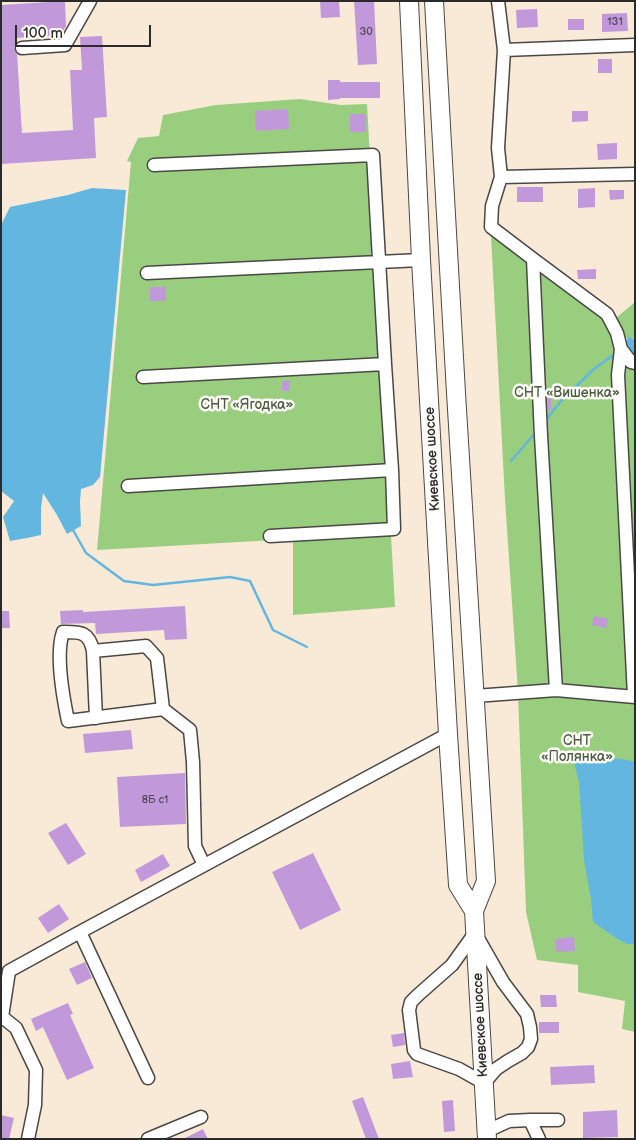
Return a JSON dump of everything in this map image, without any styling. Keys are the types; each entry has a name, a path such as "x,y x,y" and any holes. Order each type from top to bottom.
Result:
{"highway":[{"name":"Киевское шоссе","path":"409,1 421,260 458,885 474,911"},
{"name":"Киевское шоссе","path":"434,1 486,882 474,911 487,1135"}],"street":[{"path":"22,48 66,45 90,1"},
{"path":"475,696 556,690 634,697 618,376 620,348 617,333 607,314 491,227 492,206 502,177 498,148 504,50 498,1"},
{"path":"504,50 635,45"},
{"path":"154,165 373,155 394,529 270,536"},
{"path":"502,177 635,174"},
{"path":"147,273 421,260"},
{"path":"533,260 556,690"},
{"path":"620,348 631,362 635,363"},
{"path":"143,378 385,364"},
{"path":"128,486 392,470"},
{"path":"96,718 91,643 86,635 79,632 63,632 60,640 59,666 68,721 96,718 163,709"},
{"path":"93,651 146,646 156,658 163,709 190,730 196,846 204,865"},
{"path":"28,1139 35,1105 36,1070 16,1028 2,1017 9,971 448,734"},
{"path":"80,932 148,1078"},
{"path":"475,933 503,982 526,1014 531,1039 528,1047 522,1053 496,1069 484,1083 459,1069 418,1054 414,1050 409,1010 411,1002 452,965 475,933"},
{"path":"148,1139 201,1117"},
{"path":"530,1120 539,1139"},
{"path":"487,1135 509,1121 558,1120"}],"green space":[{"name":"СНТ «Ягодка»","path":"300,99 341,105 367,104 395,607 293,615 293,539 97,550 131,162 127,161 138,138 159,136 163,115 216,105"},
{"name":"СНТ «Вишенка»","path":"491,236 616,318 635,302 635,338 618,338 635,366 635,1032 622,1029 625,1001 578,992 578,965 537,960 526,912 518,692 505,499"}],"water":[{"path":"92,188 126,190 100,477 93,485 81,489 81,526 67,534 43,493 41,535 10,541 3,517 14,501 1,491 1,225 10,207"},
{"path":"628,337 635,339 635,361 626,346"},
{"path":"584,756 635,762 635,944 627,944 619,940 593,922 584,860 579,782 574,762"}],"building":[{"path":"65,1 66,26 61,35 16,38 14,48 17,54 22,133 73,130 70,70 82,70 80,37 102,36 107,117 94,118 96,158 1,164 1,5"},
{"path":"320,1 339,1 340,17 321,18"},
{"path":"354,1 374,1 377,64 358,65"},
{"path":"537,9 538,27 517,28 516,10"},
{"path":"627,13 628,31 602,32 602,14"},
{"path":"568,19 584,19 584,30 568,30"},
{"path":"598,59 612,59 612,73 598,73"},
{"path":"328,80 340,80 340,82 380,82 380,98 340,98 328,100"},
{"path":"288,109 289,129 256,131 255,111"},
{"path":"572,111 588,111 588,121 572,122"},
{"path":"350,114 366,114 366,132 350,132"},
{"path":"617,143 617,159 598,160 597,144"},
{"path":"517,187 543,187 543,202 517,202"},
{"path":"595,188 595,207 578,208 578,189"},
{"path":"609,190 624,190 624,199 610,200"},
{"path":"596,269 596,279 578,279 577,270"},
{"path":"150,287 166,287 166,301 150,301"},
{"path":"282,381 290,381 289,391 282,391"},
{"path":"547,396 551,396 551,410 548,410"},
{"path":"185,606 187,639 165,640 164,630 96,634 95,623 61,624 60,611 83,610 83,612"},
{"path":"1,611 9,611 10,628 1,628"},
{"path":"594,616 608,619 606,628 592,625"},
{"path":"131,730 133,749 85,753 83,734"},
{"path":"185,773 186,824 120,827 117,777"},
{"path":"66,823 86,854 68,865 48,833"},
{"path":"313,853 341,910 300,930 272,872"},
{"path":"163,854 170,866 141,882 135,870"},
{"path":"59,904 69,919 48,933 38,918"},
{"path":"574,937 575,951 556,952 555,939"},
{"path":"85,962 92,978 77,985 69,969"},
{"path":"540,995 556,995 557,1007 541,1007"},
{"path":"68,1003 73,1014 70,1015 94,1068 67,1080 43,1027 36,1031 31,1019"},
{"path":"539,1022 559,1022 559,1033 539,1033"},
{"path":"404,1033 405,1045 393,1047 391,1035"},
{"path":"410,1061 413,1077 393,1079 391,1064"},
{"path":"594,1065 595,1083 551,1085 550,1067"},
{"path":"363,1097 379,1139 366,1139 352,1101"},
{"path":"453,1100 455,1131 444,1132 442,1101"},
{"path":"617,1110 618,1137 583,1138 583,1112"},
{"path":"1,1115 14,1118 9,1139 1,1139"},
{"path":"203,1129 208,1139 183,1139"}],"waterway":[{"path":"546,420 560,402 594,369 616,353"},
{"path":"511,461 536,432"},
{"path":"73,530 86,553 124,581 153,585 230,577 250,581 273,630 307,647"}],"park label":[{"name":"СНТ «Полянка»","path":"577,750"}]}
